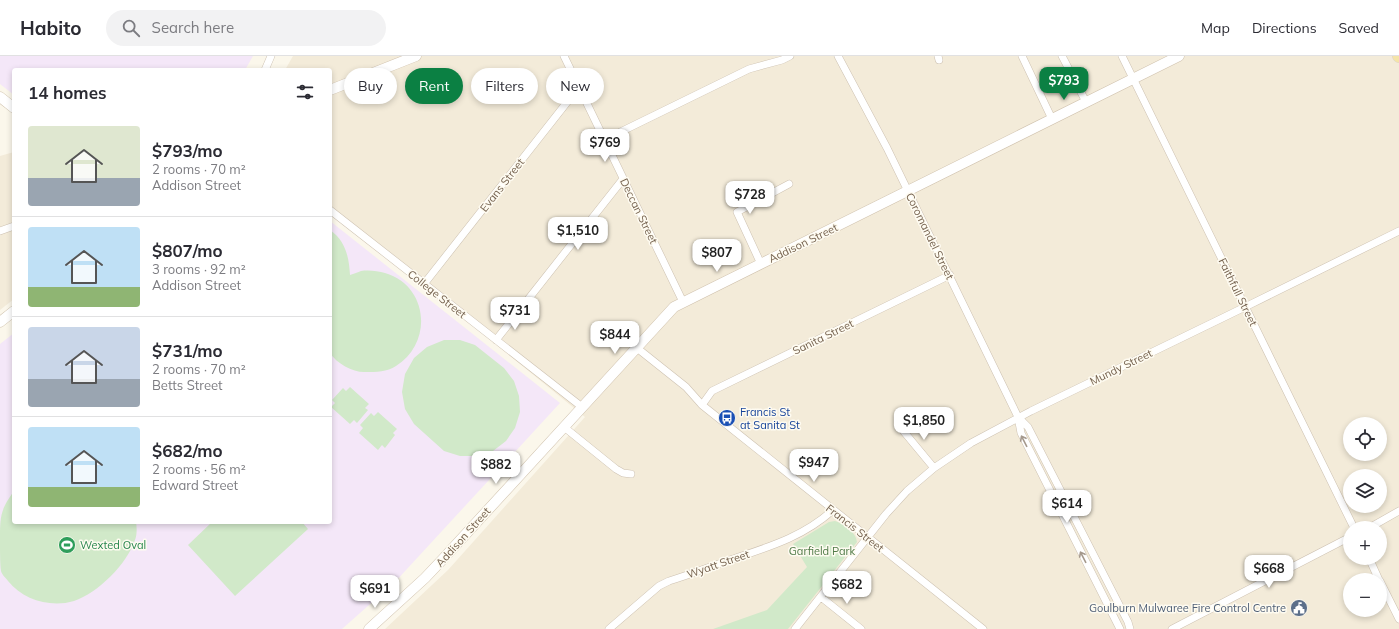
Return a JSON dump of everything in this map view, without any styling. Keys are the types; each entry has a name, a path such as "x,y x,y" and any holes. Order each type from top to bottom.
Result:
{"street":[{"path":"266,68 271,56"},
{"path":"332,89 416,56"},
{"name":"Deccan Street","path":"564,56 570,68"},
{"path":"604,140 749,69 790,56"},
{"name":"Coromandel Street","path":"838,56 887,148 950,275 1018,417 1021,433 1120,629"},
{"path":"1022,56 1052,119"},
{"path":"1062,56 1086,102"},
{"name":"Faithfull Street","path":"1122,56 1351,521"},
{"name":"Addison Street","path":"371,628 425,578 674,307 1179,56"},
{"path":"0,97 12,106"},
{"name":"Evans Street","path":"424,284 566,104"},
{"name":"Deccan Street","path":"587,104 683,302"},
{"path":"496,340 624,179"},
{"path":"761,264 737,212 789,184"},
{"name":"College Street","path":"332,212 582,407"},
{"path":"0,231 12,227"},
{"name":"Mundy Street","path":"795,629 868,537 908,491 934,468 971,442 1018,417 1399,231"},
{"name":"Sanita Street","path":"702,405 712,391 950,275"},
{"path":"0,322 12,313"},
{"name":"Francis Street","path":"637,348 686,387 702,405 983,629"},
{"name":"Coromandel Street","path":"1018,417 1028,427 1104,574 1130,629"},
{"path":"564,427 616,469 623,473 631,474"},
{"path":"900,427 934,468"},
{"path":"1044,479 1052,475"},
{"name":"Wyatt Street","path":"609,629 659,586 669,581 785,541 812,526 833,510"},
{"path":"1381,521 1399,511"},
{"path":"1069,529 1078,524"},
{"path":"1172,629 1343,541"},
{"path":"1095,579 1104,574"},
{"path":"1387,595 1399,619"},
{"path":"821,596 861,629"}],"shaded area":[{"path":"0,56 253,56 246,68 12,68 12,93 0,84"},
{"path":"293,56 1399,56 1399,629 385,629 448,570 585,417 332,211 332,68 286,68"},
{"path":"12,153 12,301 0,310 0,156"},
{"path":"332,223 560,403 395,582 342,629 0,629 0,344 12,335 12,524 332,524"}],"green space":[{"path":"332,232 340,239 346,250 350,275 361,271 373,271 385,273 400,280 410,290 418,302 421,316 420,330 416,344 408,356 393,368 378,372 361,372 346,367 333,357"},
{"path":"444,340 460,340 475,345 504,368 514,381 519,396 520,412 515,428 506,441 493,451 478,456 460,456 444,451 414,424 405,409 402,392 405,374 414,358 427,347"},
{"path":"350,387 369,404 365,408 368,410 357,423 354,420 350,424 332,408 335,403 332,400 343,388 346,391"},
{"path":"378,412 397,429 393,433 395,435 385,448 382,445 378,450 359,433 363,428 360,425 371,413 374,416"},
{"name":"Wexted Oval","path":"12,494 12,524 136,524 135,540 119,568 102,585 93,591 74,601 65,603 56,604 38,601 29,598 14,588 1,571 0,533 3,509"},
{"name":"Garfield Park","path":"835,521 849,529 856,538 857,542 788,629 713,629 767,610 807,567 793,544 829,522"},
{"path":"210,524 304,524 308,529 235,596 188,545"}],"place":[{"name":"Francis St at Sanita St","path":"727,418"},
{"name":"Wexted Oval","path":"67,545"},
{"name":"Goulburn Mulwaree Fire Control Centre","path":"1299,608"}]}
